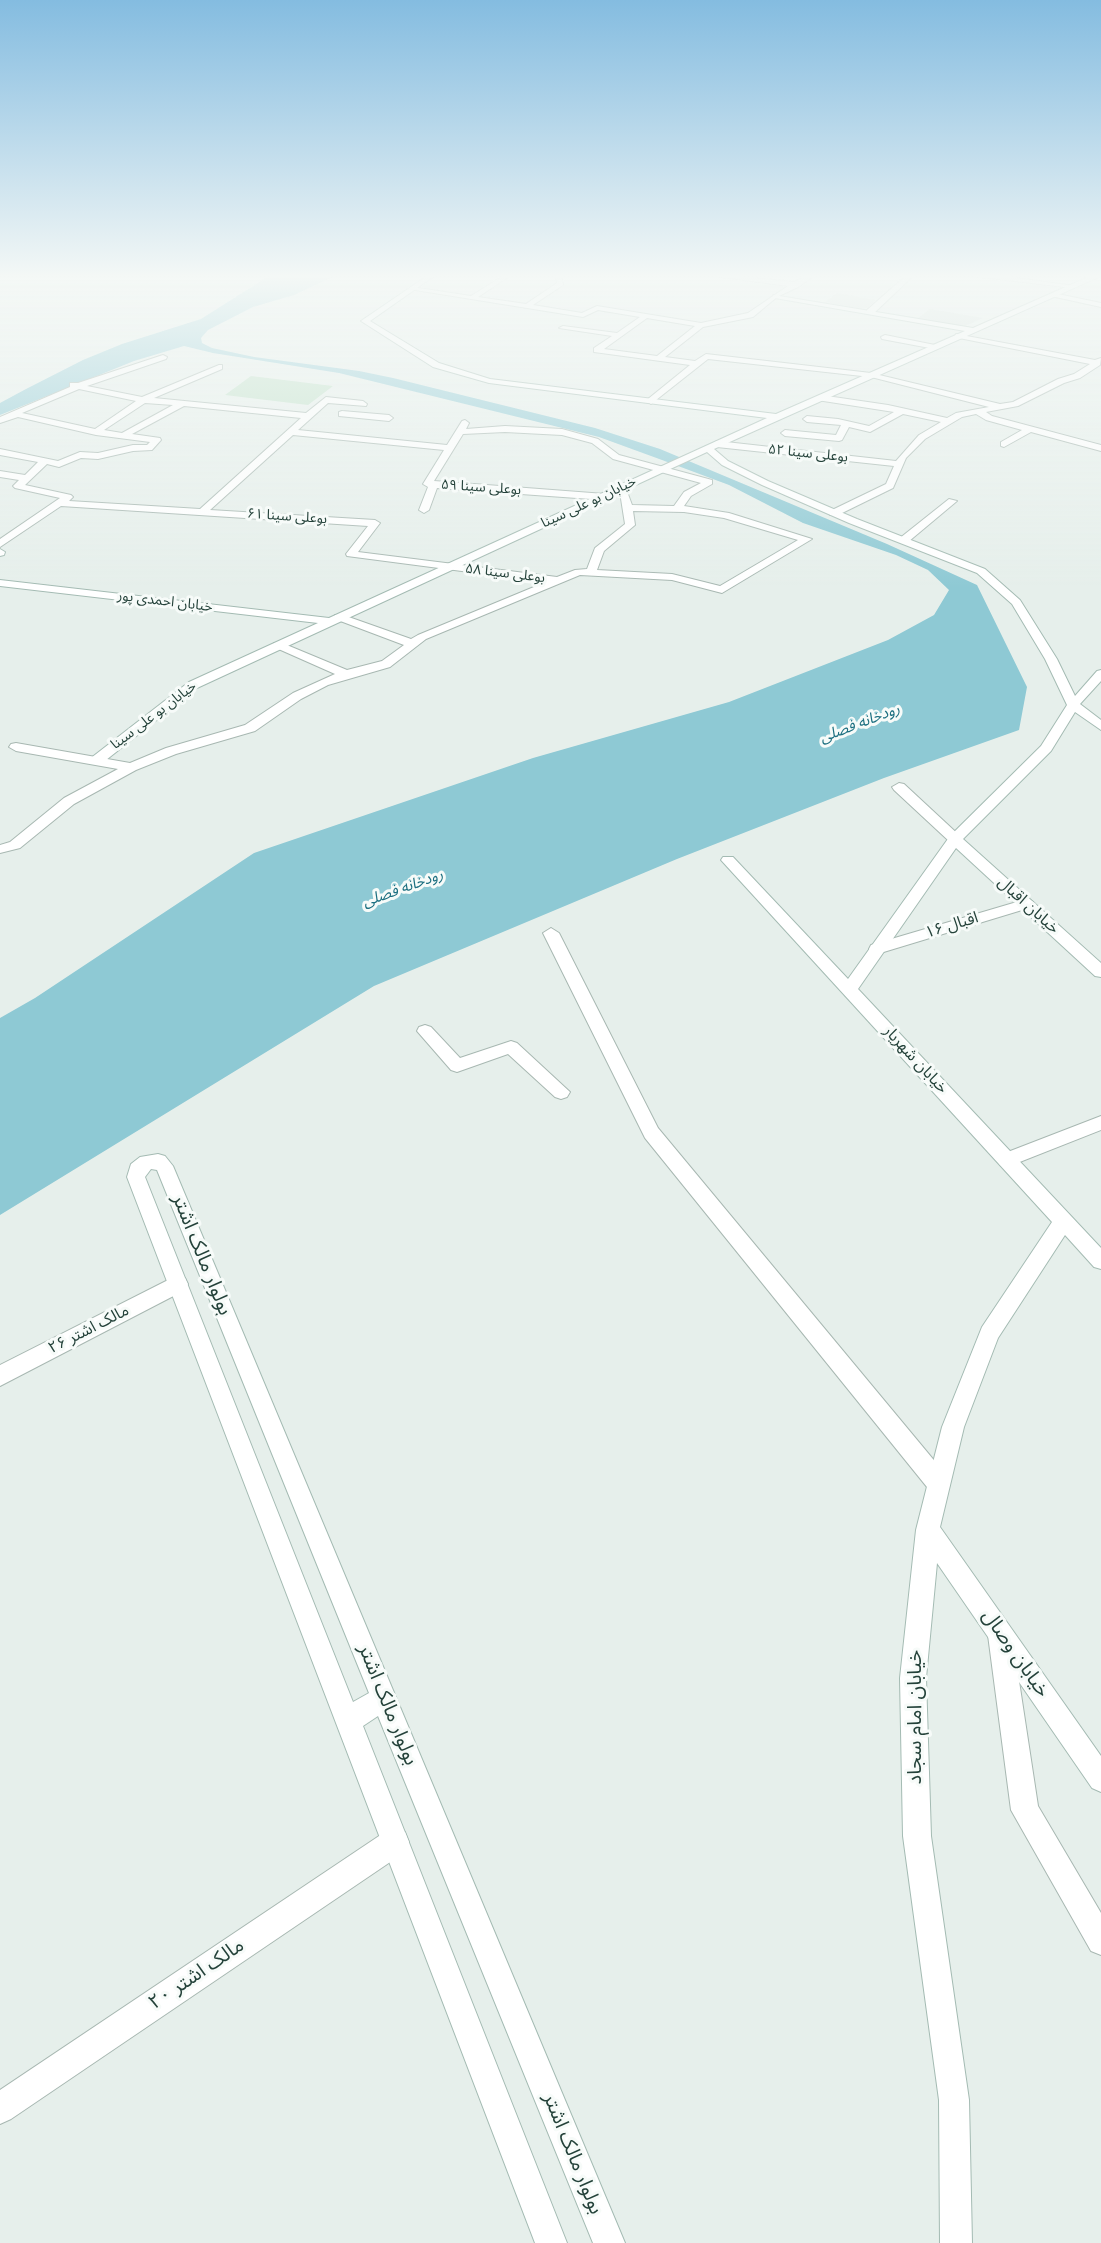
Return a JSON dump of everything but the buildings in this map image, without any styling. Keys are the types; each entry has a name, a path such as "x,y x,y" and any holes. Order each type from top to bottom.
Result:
{"street":[{"path":"8,415 96,379"},
{"path":"96,432 143,400 192,379"},
{"path":"481,379 777,417"},
{"path":"651,401 678,379"},
{"name":"خیابان بو علی سینا","path":"96,761 193,685 663,468 863,379"},
{"path":"886,379 1001,407"},
{"path":"834,513 890,486 902,457 922,437 948,421 959,415 1015,404 1070,379"},
{"path":"77,385 143,400 179,404 311,414 324,412"},
{"path":"122,436 166,413 189,393"},
{"path":"819,398 948,421"},
{"path":"202,512 326,400 363,404"},
{"path":"807,419 870,429 902,411"},
{"path":"977,411 989,418 1101,448"},
{"path":"166,413 188,415"},
{"path":"335,413 389,418"},
{"path":"0,452 59,464 80,455 98,456 149,448 157,440 96,432 8,415"},
{"name":"بوعلی سینا ۵۹","path":"465,423 428,484 605,496"},
{"path":"785,433 839,438 846,424"},
{"path":"459,432 505,429 562,432 595,441 616,457 709,482 687,494 676,509"},
{"path":"1004,444 1029,429"},
{"path":"291,432 449,448"},
{"path":"713,446 725,463 765,483 981,571 1016,602 1051,659 1073,705 1101,726"},
{"name":"بوعلی سینا ۵۲","path":"713,446 899,464"},
{"path":"0,544 68,497 18,486 45,461"},
{"path":"0,474 27,478"},
{"path":"424,510 434,484"},
{"path":"591,573 599,550 630,525 622,488"},
{"path":"904,540 952,501"},
{"name":"بوعلی سینا ۶۱","path":"60,503 375,522 351,554 450,567"},
{"path":"0,849 15,845 69,801 131,767 171,751 250,728 297,696 346,674 386,664 422,637 579,572 672,578 722,590 807,539 744,519 676,509 628,508"},
{"name":"بوعلی سینا ۵۸","path":"450,567 559,580"},
{"name":"خیابان احمدی پور","path":"0,583 335,619 413,644"},
{"path":"279,645 346,674"},
{"path":"849,989 956,839 1046,748 1073,705 1101,674"},
{"path":"16,747 131,767"},
{"name":"خیابان اقبال","path":"899,787 1101,972"},
{"name":"خیابان شهریار","path":"728,860 1101,1261"},
{"name":"اقبال ۱۶","path":"877,949 1027,904"},
{"path":"551,933 651,1133 939,1484"},
{"path":"425,1031 457,1066 511,1047 561,1092"},
{"path":"1007,1160 1101,1123"},
{"name":"بولوار مالک اشتر","path":"551,2243 136,1177 138,1169 147,1162 158,1161 164,1166 609,2243"},
{"name":"خیابان امام سجاد","path":"956,2243 954,2100 917,1836 913,1678 928,1530 953,1427 989,1334 1064,1220"},
{"name":"مالک اشتر ۲۶","path":"0,1376 178,1284"},
{"name":"خیابان وصال","path":"928,1530 1101,1779"},
{"path":"1000,1633 1024,1810 1101,1941"},
{"path":"348,1720 384,1698"},
{"name":"مالک اشتر ۲۰","path":"0,2108 395,1842"}],"green space":[{"path":"247,379 273,379 333,386 308,405 225,395"}],"water":[{"path":"46,379 90,379 0,415 0,403"},
{"name":"رودخانه فصلی","path":"362,379 396,379 595,428 660,449 887,544 977,585 1027,687 1019,730 884,778 677,859 374,986 0,1215 0,1018 35,998 254,853 533,758 729,702 888,640 934,615 949,590 928,570 896,555 803,523 729,485 599,437"}]}
